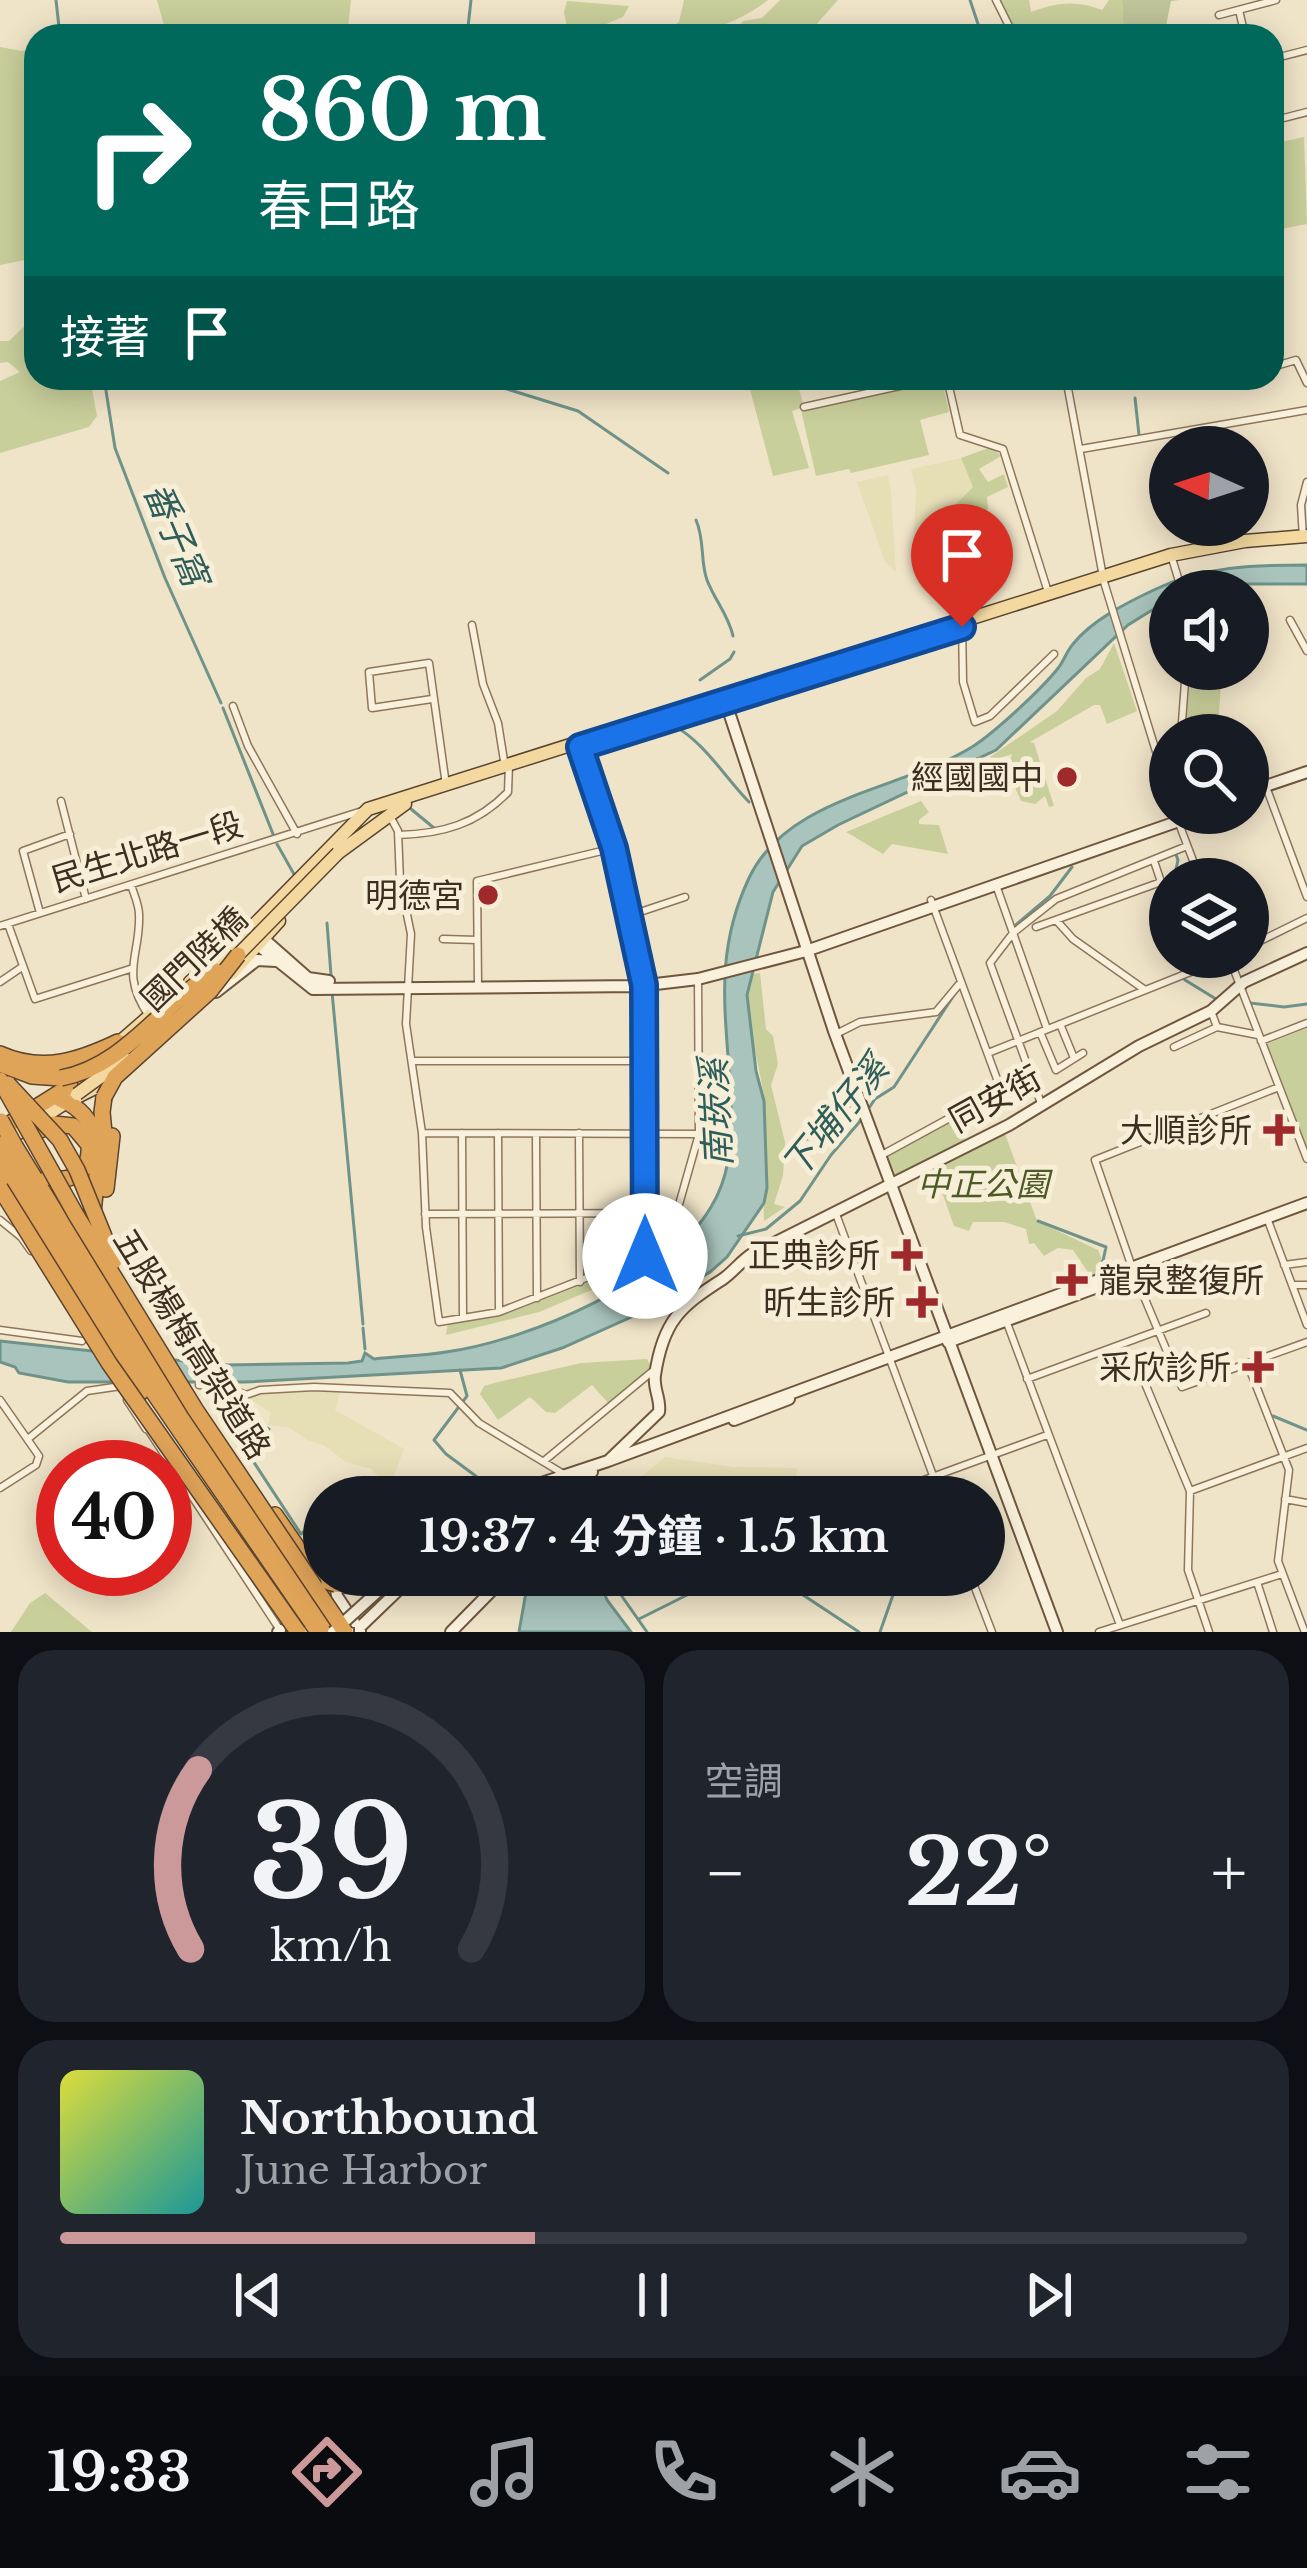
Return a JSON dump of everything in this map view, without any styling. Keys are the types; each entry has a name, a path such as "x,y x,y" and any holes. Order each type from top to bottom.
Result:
{"highway":[{"path":"238,955 210,991 115,1077 104,1097 106,1147 99,1215 125,1350 177,1465 279,1611 287,1632"},
{"path":"3,1145 67,1094 81,1074 103,1063 216,971"},
{"path":"0,1054 32,1064 58,1064 118,1042"},
{"path":"0,1064 67,1094 97,1136 93,1216 109,1264"},
{"path":"99,1215 112,1157 112,1097 120,1082 140,1064"},
{"path":"0,1079 61,1140 120,1274 303,1556"},
{"name":"五股楊梅高架道路","path":"0,1079 183,1390 353,1631"},
{"path":"0,1120 3,1145 50,1251"},
{"path":"62,1124 80,1130 90,1154 76,1177 59,1180 3,1145 62,1124"},
{"path":"3,1145 141,1381 314,1632"},
{"path":"0,1188 109,1364 287,1632"},
{"path":"0,1202 20,1214 50,1251 125,1350 141,1381 176,1402 333,1632"},
{"path":"330,1596 353,1631"}],"main road":[{"name":"民生北路一段","path":"339,844 382,810 507,767 1062,593 1173,562 1305,539"},
{"path":"3,1145 67,1094 118,1042 339,844"},
{"path":"67,1094 80,1099 140,1064 214,994 339,844"},
{"name":"國門陸橋","path":"67,1094 169,1023 339,844"},
{"name":"國門陸橋","path":"216,971 339,844"}],"street":[{"path":"1219,15 1276,0"},
{"path":"1239,10 1242,24"},
{"path":"1284,364 1296,360 1307,383"},
{"path":"803,407 881,390"},
{"path":"949,390 960,436 1003,449 1062,593"},
{"path":"1069,390 1105,583 1149,729"},
{"path":"1081,449 1307,410"},
{"path":"1305,539 1301,508 1307,482"},
{"path":"1173,562 1175,570"},
{"path":"1290,620 1307,651"},
{"path":"962,625 963,682 975,722 990,716 1054,654"},
{"path":"398,835 436,834 484,815 508,792 498,723 483,684 472,626"},
{"path":"431,699 372,708 369,672 429,663 447,786"},
{"path":"725,699 805,948 1057,1632"},
{"path":"233,706 248,746 297,834"},
{"path":"382,810 398,835 400,880 411,934 406,1024 422,1133 425,1214 439,1322 500,1312 643,1258 641,982 612,849 578,745"},
{"path":"1269,792 1307,775"},
{"path":"1269,788 1307,775"},
{"path":"1269,795 1307,897"},
{"path":"61,801 86,899"},
{"name":"民生北路一段","path":"4,925 382,810"},
{"path":"641,982 721,971 805,948 1149,825"},
{"path":"932,903 1149,826"},
{"name":"民生北路一段","path":"310,830 320,831"},
{"path":"40,913 24,862 26,848 70,834"},
{"path":"1184,834 1192,858"},
{"path":"1156,858 1187,846"},
{"path":"478,983 477,881 612,849"},
{"path":"1042,1106 989,963 1012,930 1061,896 1149,864"},
{"path":"996,884 1056,1070 1083,1053"},
{"path":"131,885 140,913 130,969 149,1016"},
{"path":"1036,927 1149,886"},
{"path":"627,917 685,897"},
{"path":"880,1156 1001,1090 932,903"},
{"path":"1269,937 1307,918"},
{"path":"1056,920 1072,939 1145,990"},
{"path":"4,925 35,999 130,969"},
{"path":"250,928 276,961 313,989 641,982 698,979 721,971"},
{"path":"443,940 477,940"},
{"path":"261,941 308,978 408,984"},
{"name":"同安街","path":"608,1461 659,1412 654,1384 665,1329 693,1295 727,1276 747,1257 1042,1106 1139,1046 1211,1011 1240,986 1307,953"},
{"path":"214,994 257,960 276,961"},
{"path":"0,982 22,967"},
{"path":"988,1053 1174,978"},
{"path":"1237,978 1307,1159"},
{"path":"425,1214 668,1213 678,1208 699,1134 698,979"},
{"path":"836,1034 860,1022 936,1012 954,986 962,984"},
{"path":"1211,1011 1217,1027"},
{"path":"1174,1047 1217,1027 1260,1038 1307,1023"},
{"path":"1060,1024 1074,1058"},
{"path":"412,1061 642,1061"},
{"path":"1279,1087 1095,1160 1133,1270 1182,1387 1307,1342"},
{"path":"806,1136 826,1120 863,1108"},
{"path":"422,1133 699,1134"},
{"path":"462,1133 463,1318"},
{"path":"498,1133 500,1312"},
{"path":"536,1133 537,1298"},
{"path":"579,1133 580,1282"},
{"path":"554,1476 608,1461 1307,1206"},
{"path":"836,1214 934,1476 1047,1435"},
{"path":"0,1220 125,1350"},
{"path":"1268,1221 1307,1324"},
{"path":"1284,1265 1307,1262"},
{"path":"1292,1285 1307,1285"},
{"path":"1027,1379 1206,1313"},
{"path":"1005,1318 1120,1625"},
{"path":"0,1330 82,1341"},
{"path":"1134,1357 1190,1491 1188,1570 1209,1632"},
{"path":"580,1476 890,1359"},
{"path":"1248,1364 1289,1470 1278,1561 1303,1630"},
{"path":"542,1462 657,1368"},
{"path":"29,1438 87,1391 141,1381 138,1412 152,1437"},
{"path":"200,1385 228,1387 246,1395 314,1387 450,1393 490,1431 562,1473"},
{"path":"0,1400 29,1438 39,1460 0,1488"},
{"path":"136,1412 287,1632"},
{"path":"1190,1491 1307,1448"},
{"path":"1285,1498 1307,1503"},
{"path":"1099,1632 1282,1574"},
{"path":"1257,1582 1273,1632"},
{"path":"337,1596 353,1631 389,1596"},
{"path":"333,1632 373,1596"},
{"path":"450,1632 486,1596"},
{"path":"978,1596 992,1632"}],"shaded area":[{"path":"961,458 973,487 955,505 960,554 930,557 926,551 913,550 916,490 911,469"},
{"path":"888,475 896,572 885,562 857,482"},
{"path":"313,1388 340,1392 335,1410 404,1449 394,1476 378,1476 288,1427 268,1425 271,1413 247,1397 255,1391"},
{"path":"665,1457 734,1467 797,1468 796,1476 642,1476"}],"green space":[{"path":"157,0 351,0 348,24 164,24"},
{"path":"684,0 768,0 723,24 676,24"},
{"path":"780,0 838,0 817,24 741,24 762,18"},
{"path":"993,0 1029,0 1031,12 1067,4 1102,10 1109,0 1122,0 1123,24 1004,24"},
{"path":"1122,0 1180,0 1171,1 1166,24 1123,24"},
{"path":"567,1 629,6 623,17 606,24 566,24"},
{"path":"0,47 22,51 24,260 0,265"},
{"path":"1304,137 1307,224 1284,228 1284,141"},
{"path":"24,327 24,390 92,390 97,416 89,427 0,453 0,381 20,372 8,362 0,363 0,341 9,341"},
{"path":"750,390 799,390 804,407 792,411 809,468 773,476"},
{"path":"895,390 944,390 949,412 920,420 929,455 816,476 801,410"},
{"path":"991,447 1001,456 979,469 988,482 1004,474 1008,487 987,497 988,509 983,512 980,508 964,511 969,530 983,529 973,540 959,543 955,505 973,487 961,458"},
{"path":"1114,643 1137,711 1107,724 1100,705 1094,705 1030,742 1054,806 1049,807 1045,796 1035,804 1021,801 1007,769 1012,754 991,761 990,757 1057,711 1100,669"},
{"path":"1189,690 1221,690 1219,714 1187,714"},
{"path":"921,801 929,812 919,824 939,825 948,854 892,844 883,854 846,832"},
{"path":"760,973 766,1029 773,1036 778,1064 771,1085 785,1142 783,1176 774,1204 785,1207 764,1221 765,1107 748,1008 750,974"},
{"path":"1307,1028 1307,1147 1267,1044"},
{"path":"956,1119 966,1143 896,1179 887,1156"},
{"name":"中正公園","path":"1004,1131 1037,1221 1098,1250 1107,1272 1092,1278 1073,1250 1058,1248 1044,1256 1034,1243 1029,1244 1026,1229 1004,1222 973,1222 969,1231 954,1226 933,1167"},
{"path":"632,1266 637,1271 539,1312 446,1335 448,1323 503,1315"},
{"path":"647,1359 652,1368 610,1405 592,1385 555,1413 546,1412 530,1397 498,1420 480,1394 484,1386 581,1363"},
{"path":"49,1596 92,1632 11,1632 30,1603"}],"water":[{"path":"1307,565 1307,584 1269,584 1269,570 1220,570"},
{"path":"1149,593 1149,612 1128,625 996,750 802,846 773,892 747,995 764,1101 764,1203 727,1257 710,1272 647,1310 562,1348 501,1368 245,1382 68,1382 19,1373 0,1362 0,1341 221,1365 348,1363 362,1361 365,1353 374,1359 437,1353 517,1335 630,1283 690,1234 722,1184 731,1123 725,993 729,937 749,878 767,851 818,812 972,747 1042,686 1081,635"},
{"path":"525,1596 605,1596 631,1632 519,1632"}],"waterway":[{"name":"番子窩","path":"56,0 59,24"},
{"path":"468,24 471,0"},
{"path":"970,0 978,24"},
{"name":"番子窩","path":"106,390 115,448 165,578 221,703"},
{"path":"510,390 578,411 668,473"},
{"path":"1135,398 1139,435"},
{"path":"696,520 707,580 733,636"},
{"path":"700,680 734,652"},
{"name":"番子窩","path":"223,708 273,834"},
{"path":"673,725 704,750 749,802"},
{"path":"411,809 434,828"},
{"name":"番子窩","path":"277,844 295,876"},
{"name":"下埔仔溪","path":"1175,852 1177,858"},
{"name":"下埔仔溪","path":"1011,929 1050,896 1072,867"},
{"name":"番子窩","path":"327,923 331,975"},
{"name":"下埔仔溪","path":"1184,978 1216,999"},
{"name":"番子窩","path":"332,992 363,1324"},
{"name":"下埔仔溪","path":"867,1111 875,1099 894,1087 954,995"},
{"name":"下埔仔溪","path":"1250,1003 1307,1004"},
{"name":"下埔仔溪","path":"738,1236 766,1229 800,1201 862,1119"},
{"path":"1038,1221 1106,1247 1101,1270"},
{"name":"番子窩","path":"363,1328 365,1349"},
{"path":"460,1370 467,1396 434,1440 476,1476"},
{"path":"250,1456 223,1412 269,1429"},
{"path":"1273,1416 1307,1430"},
{"path":"251,1458 303,1532"},
{"path":"622,1596 647,1632"},
{"path":"639,1619 685,1596"},
{"path":"805,1596 859,1632"},
{"path":"880,1632 893,1596"}],"place":[{"name":"經國國中","path":"1067,777"},
{"name":"明德宮","path":"488,895"},
{"name":"大順診所","path":"1279,1130"},
{"name":"正典診所","path":"907,1255"},
{"name":"龍泉整復所","path":"1072,1280"},
{"name":"昕生診所","path":"922,1302"},
{"name":"采欣診所","path":"1258,1367"}],"route":[{"path":"645,1256 644,985 614,848 580,747 962,627"}],"water label":[{"name":"南崁溪","path":"716,1113"}]}
